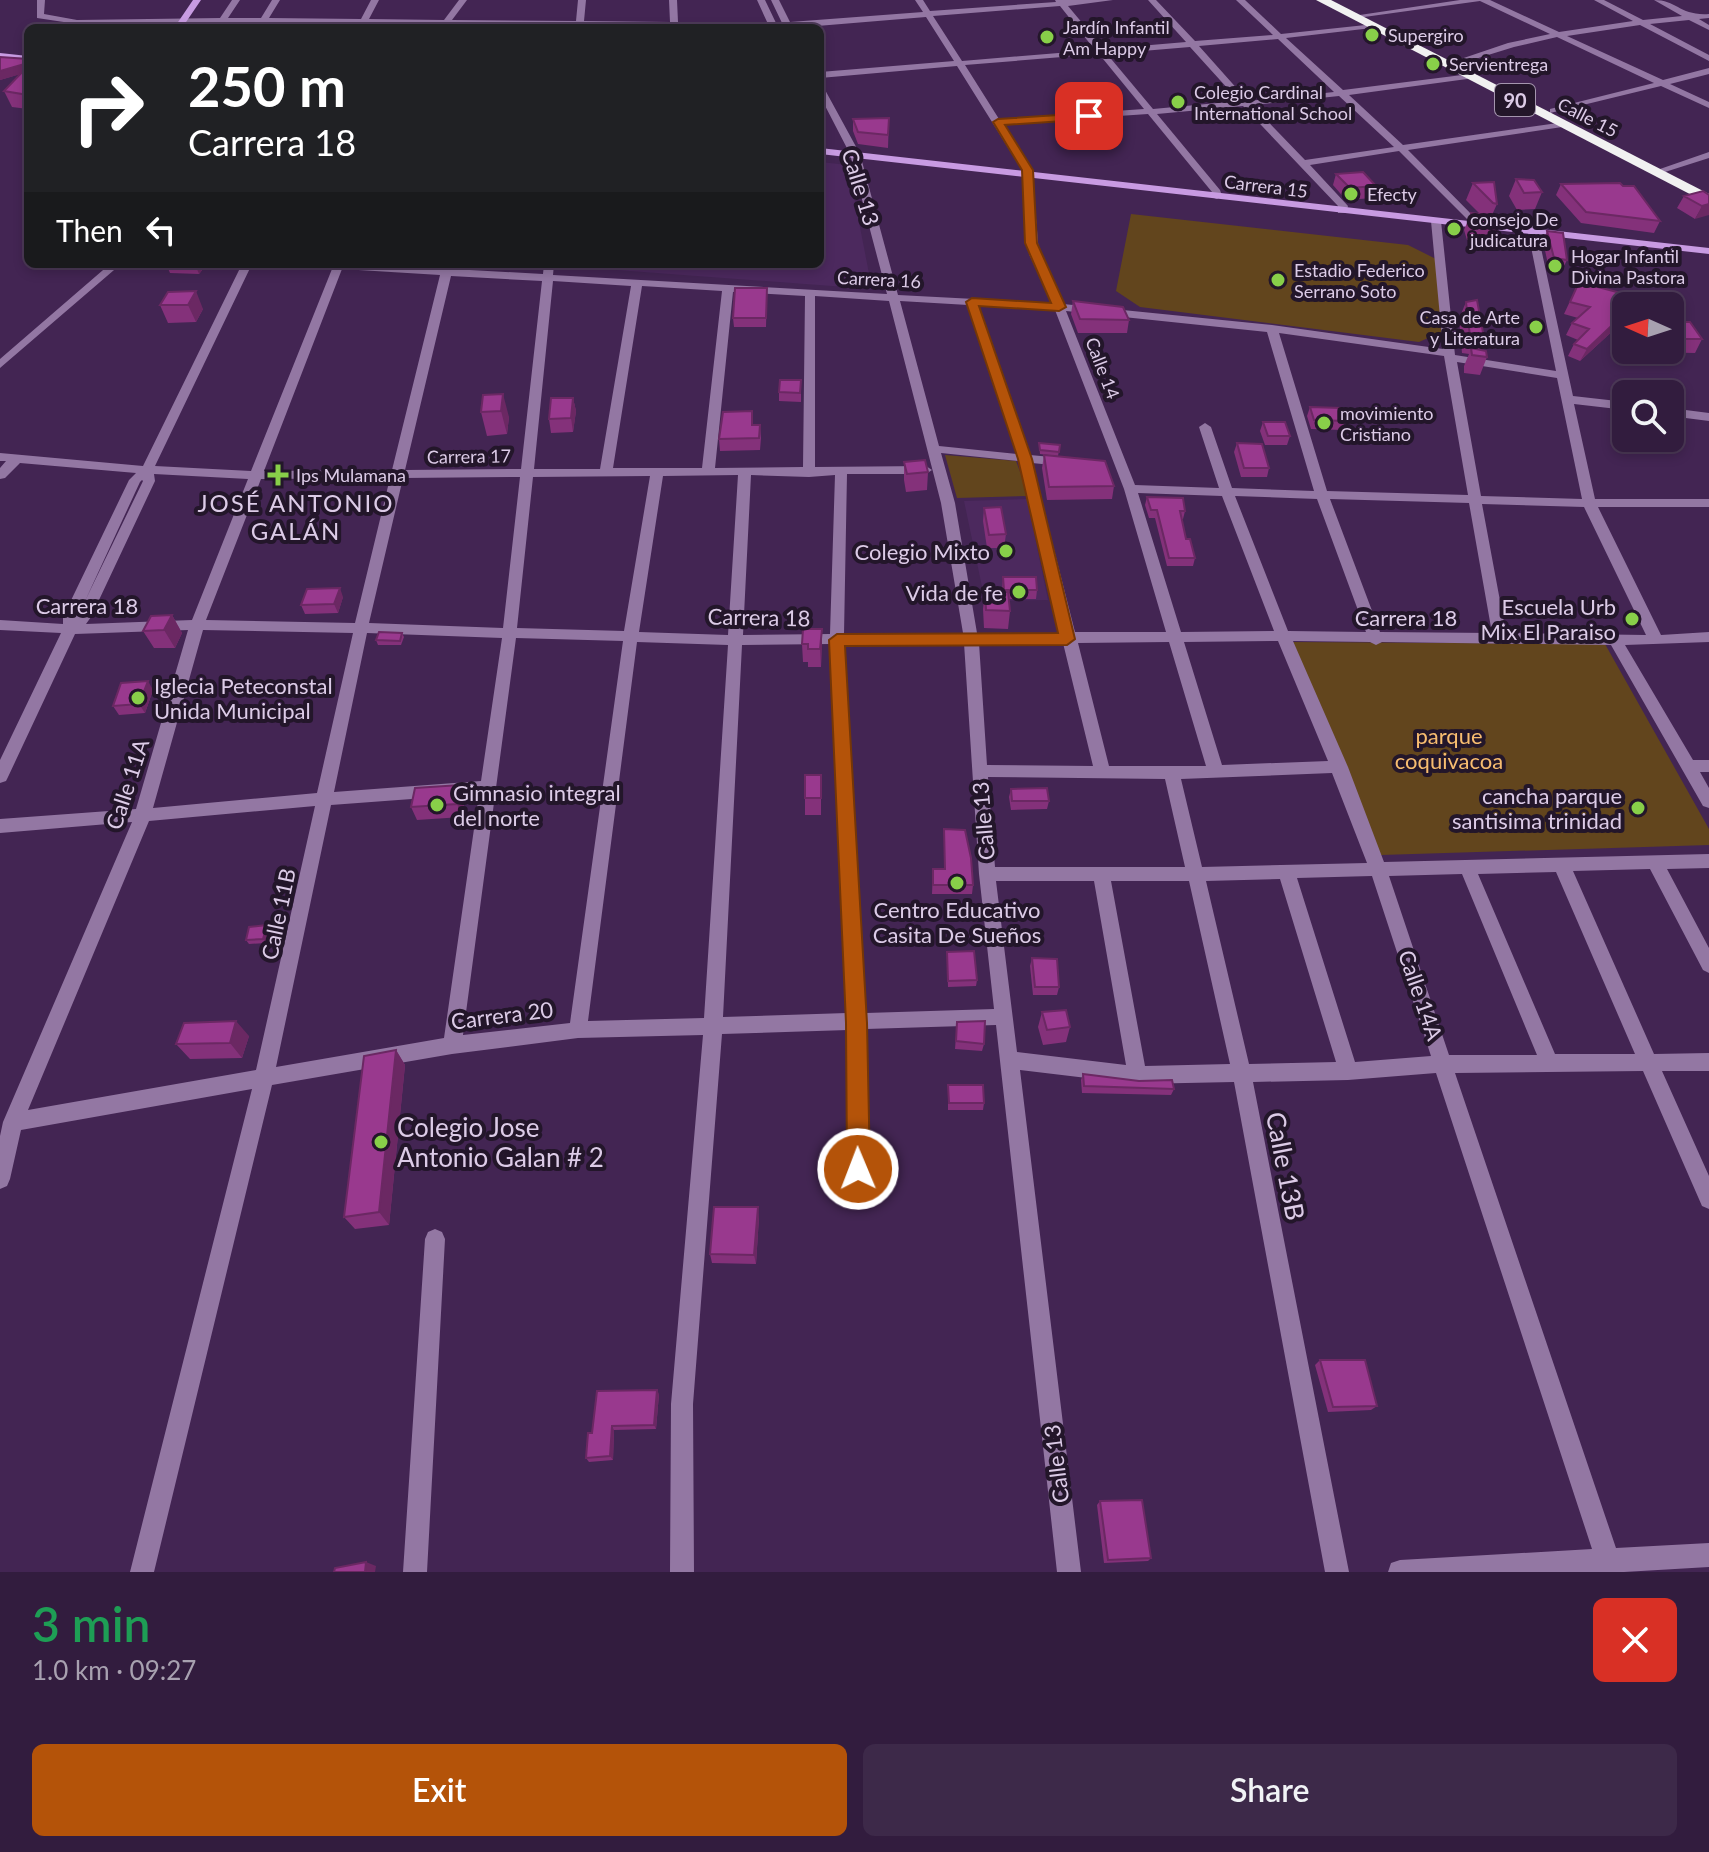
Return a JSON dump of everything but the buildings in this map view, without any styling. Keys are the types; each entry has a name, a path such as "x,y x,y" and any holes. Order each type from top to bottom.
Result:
{"highway":[{"name":"Calle 15","path":"1322,0 1553,111 1709,192"},
{"name":"Calle 15","path":"1338,0 1366,19"},
{"name":"Calle 15","path":"1453,64 1467,76 1709,200"}],"main road":[{"path":"177,24 189,0"},
{"path":"177,24 197,0"},
{"path":"0,57 24,60"},
{"name":"Carrera 15","path":"824,149 1709,248"},
{"name":"Carrera 15","path":"1342,208 1436,221 1475,222"}],"street":[{"path":"41,0 40,16 70,24"},
{"path":"220,24 236,0"},
{"path":"261,24 276,0"},
{"path":"220,24 362,24 375,0"},
{"path":"446,24 463,0"},
{"path":"580,24 582,0"},
{"path":"673,0 673,24"},
{"path":"761,0 772,24"},
{"path":"775,0 787,24"},
{"name":"Calle 14","path":"919,0 1028,172 1031,243 1059,307 1117,469 1130,489 1216,771"},
{"path":"812,24 1109,0"},
{"path":"1152,0 1195,44 1245,103 1305,163 1342,208"},
{"path":"1240,0 1403,150 1475,222"},
{"path":"824,75 1280,36 1477,0"},
{"path":"1484,0 1709,105"},
{"path":"1598,0 1709,58"},
{"path":"1658,0 1709,28"},
{"path":"1060,2 1217,194"},
{"path":"75,24 85,14"},
{"path":"1453,64 1559,36 1709,16"},
{"path":"1553,111 1709,71"},
{"path":"998,122 1245,103 1467,76"},
{"name":"Calle 13","path":"824,96 854,152 935,449 971,639 987,874 1069,1572"},
{"path":"1305,163 1562,124"},
{"path":"1665,169 1709,155"},
{"path":"1436,221 1450,355 1500,639"},
{"path":"1532,229 1589,503 1656,640"},
{"path":"0,365 111,268"},
{"path":"0,777 70,629 84,617 106,556 149,481 147,470 245,268"},
{"name":"Calle 11A","path":"0,1179 13,1122 142,817 197,625 337,268"},
{"name":"Carrera 16","path":"447,268 548,270 637,282 728,289 1059,307 1272,328 1562,375"},
{"name":"Calle 11B","path":"142,1572 264,1079 361,628 447,268"},
{"path":"452,1045 510,631 548,270"},
{"path":"606,471 637,282"},
{"path":"708,471 728,289"},
{"path":"809,473 810,293"},
{"path":"972,302 1025,459 1067,639 1103,773"},
{"path":"1272,328 1322,495 1376,640"},
{"path":"1566,399 1612,404"},
{"path":"1684,414 1709,417"},
{"name":"Calle 14A","path":"1205,427 1225,490 1281,636 1340,767 1378,869 1610,1565"},
{"path":"935,449 1069,463"},
{"name":"Carrera 17","path":"0,457 147,470 256,475 606,471 841,473 939,468"},
{"path":"0,475 16,459"},
{"path":"578,1030 631,635 657,471"},
{"path":"682,1572 682,1404 713,1028 745,471"},
{"path":"841,473 837,640 857,1023 858,1169"},
{"path":"1130,489 1589,503 1709,503"},
{"name":"Carrera 18","path":"0,625 70,629 197,625 510,631 735,640 1281,636 1376,640 1656,640 1709,637"},
{"path":"1614,638 1709,802"},
{"path":"1687,766 1709,766"},
{"path":"979,771 1172,773 1340,767"},
{"name":"Calle 13B","path":"1172,773 1242,1074 1337,1572"},
{"path":"0,826 142,817 326,797 488,787"},
{"path":"1654,861 1709,965"},
{"path":"987,874 1196,874 1709,861"},
{"path":"1562,866 1709,1199"},
{"path":"1468,869 1550,1064"},
{"path":"1286,871 1348,1071"},
{"path":"1101,873 1137,1075"},
{"name":"Carrera 20","path":"13,1122 452,1045 578,1030 1003,1017"},
{"path":"1009,1060 1137,1075 1348,1071 1444,1064 1709,1062"},
{"path":"415,1572 435,1239"},
{"path":"1400,1572 1610,1565 1709,1555"}],"shaded area":[{"path":"824,162 848,165 872,289 603,269 824,268"},
{"name":"Colegio Mixto","path":"1027,499 1048,600 985,601 964,501"}],"green space":[{"name":"Estadio Federico Serrano Soto","path":"1131,214 1408,245 1436,259 1444,331 1419,342 1140,307 1116,291"},
{"path":"945,455 1016,461 1029,496 957,498"},
{"name":"parque coquivacoa","path":"1289,642 1605,644 1709,829 1709,845 1381,855"}],"place":[{"name":"Supergiro","path":"1372,35"},
{"name":"Jardín Infantil Am Happy","path":"1047,37"},
{"name":"Servientrega","path":"1433,64"},
{"name":"Colegio Cardinal International School","path":"1178,102"},
{"name":"Efecty","path":"1351,194"},
{"name":"consejo De judicatura","path":"1454,229"},
{"name":"Hogar Infantil Divina Pastora","path":"1555,266"},
{"name":"Estadio Federico Serrano Soto","path":"1278,280"},
{"name":"Casa de Arte y Literatura","path":"1536,327"},
{"name":"movimiento Cristiano","path":"1324,423"},
{"name":"Ips Mulamana","path":"278,475"},
{"name":"Colegio Mixto","path":"1006,551"},
{"name":"Vida de fe","path":"1019,592"},
{"name":"Escuela Urb Mix El Paraiso","path":"1632,619"},
{"name":"Iglecia Peteconstal Unida Municipal","path":"138,698"},
{"name":"Gimnasio integral del norte","path":"437,805"},
{"name":"cancha parque santisima trinidad","path":"1638,808"},
{"name":"Centro Educativo Casita De Sueños","path":"957,883"},
{"name":"Colegio Jose Antonio Galan # 2","path":"381,1142"}],"district":[{"name":"JOSÉ ANTONIO GALÁN","path":"296,516"}],"route":[{"path":"858,1169 857,1023 837,640 1067,639 1025,459 972,302 1059,307 1031,243 1027,170 998,122 1089,116"}]}
